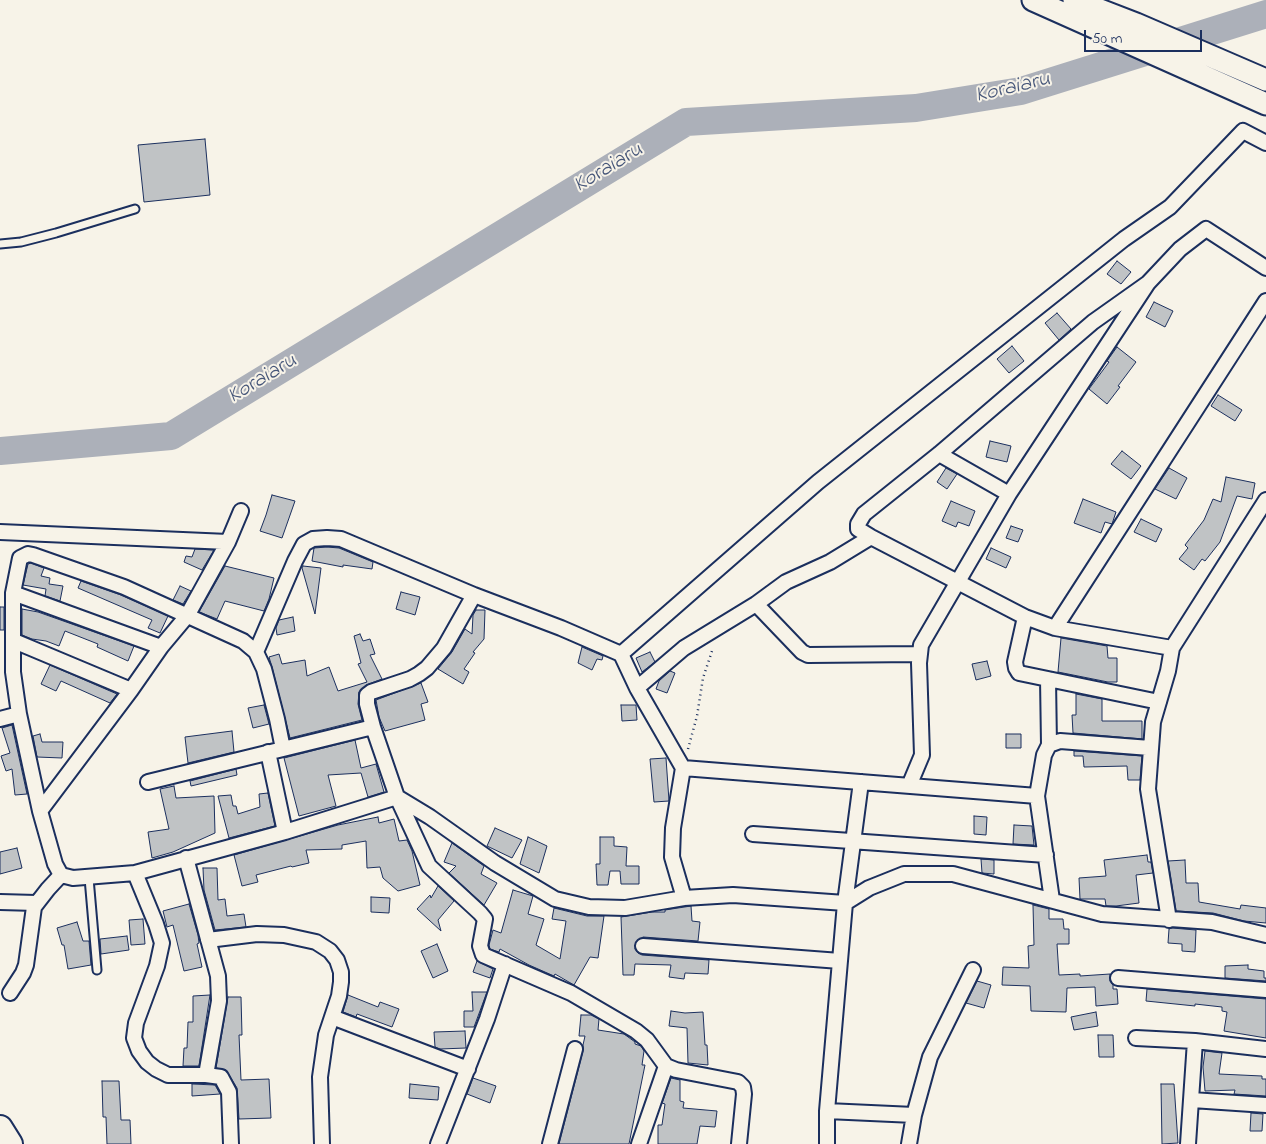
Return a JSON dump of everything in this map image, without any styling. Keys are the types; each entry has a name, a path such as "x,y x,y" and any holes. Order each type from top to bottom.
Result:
{"highway":[{"path":"0,1128 10,1144"}],"main road":[{"path":"1033,0 1076,10 1112,15 1266,80"},
{"path":"1076,10 1266,104"}],"street":[{"path":"621,654 818,482 1124,239 1170,207 1243,131 1266,144"},
{"path":"909,786 922,755 919,654 921,646 1008,494 1148,283 1180,249 1206,229 1266,268"},
{"path":"1148,283 1120,301 1093,322 939,454 864,514 858,524 858,529 871,538 1025,617 1055,628 1172,648"},
{"path":"1055,628 1266,301"},
{"path":"939,454 1008,494"},
{"path":"1169,920 1148,789 1153,722 1168,671 1172,648 1266,500"},
{"path":"40,811 161,647 187,616 228,542 242,511"},
{"path":"0,532 228,542"},
{"path":"637,688 684,648 756,604 786,582 830,562 871,538"},
{"path":"256,652 304,544 312,539 341,539 621,654 637,688 683,768 673,828 672,856 684,898"},
{"path":"282,749 264,669 256,652 242,641 124,587 28,554 20,558 13,592 14,672 18,714 40,811 55,864 62,875 73,878 89,878 135,873 285,832 397,798 430,817 495,863 555,899 590,907 625,908 684,898 733,895 845,903 869,888 904,874 954,874 1102,914 1212,922 1266,935"},
{"path":"13,592 161,647"},
{"path":"474,595 444,648 427,668 410,679 371,692 366,698 373,727 397,798 429,866 480,913 485,920 480,946 483,955 571,993 636,1031 647,1040 666,1066 676,1070 731,1079 738,1082 743,1087 744,1094 740,1144"},
{"path":"756,604 802,652 808,655 919,654"},
{"path":"1025,617 1015,662 1016,668 1022,674 1159,702"},
{"path":"14,641 131,690"},
{"path":"1048,679 1049,745 1044,755 1037,796 1052,900"},
{"path":"0,719 18,714"},
{"path":"148,782 373,727"},
{"path":"1049,745 1060,740 1150,748"},
{"path":"268,752 285,832"},
{"path":"683,768 1037,796"},
{"path":"828,1144 827,1111 845,903 861,782"},
{"path":"752,834 1046,855"},
{"path":"186,858 218,976 219,1001 206,1075"},
{"path":"135,873 162,943 157,966 136,1023 134,1038 139,1051 147,1062 168,1075 221,1077 229,1092 231,1144"},
{"path":"10,992 26,965 33,912 36,903 62,875"},
{"path":"0,902 36,903"},
{"path":"208,940 257,934 284,935 306,939 325,947 336,960 341,972 338,996 324,1043 320,1078 322,1144"},
{"path":"643,946 840,961"},
{"path":"438,1144 488,1020 505,964"},
{"path":"909,1144 914,1115 930,1057 973,970"},
{"path":"1118,978 1266,990"},
{"path":"332,1016 468,1069"},
{"path":"1136,1038 1194,1041 1266,1049"},
{"path":"1188,1144 1194,1041"},
{"path":"550,1144 575,1049"},
{"path":"639,1144 666,1066"},
{"path":"1192,1100 1266,1105"},
{"path":"827,1111 914,1115"}],"lane":[{"path":"0,244 20,242 56,233 135,209"},
{"path":"89,878 97,970"}],"path":[{"path":"683,768 697,716 703,678 720,625"}],"building":[{"path":"205,139 210,195 144,202 138,145"},
{"path":"1117,261 1131,272 1121,284 1107,274"},
{"path":"1154,302 1173,311 1165,327 1146,317"},
{"path":"1057,313 1071,329 1059,340 1045,323"},
{"path":"1012,346 1024,361 1009,373 997,359"},
{"path":"1117,347 1136,362 1107,404 1089,389 1109,362 1107,361"},
{"path":"1218,395 1242,410 1235,421 1211,406"},
{"path":"990,441 1011,446 1007,462 986,457"},
{"path":"1122,451 1141,466 1131,479 1111,464"},
{"path":"946,468 957,474 947,489 937,482"},
{"path":"1169,468 1187,478 1176,499 1155,489"},
{"path":"1226,477 1255,483 1252,499 1237,496 1220,542 1205,561 1202,559 1194,570 1179,559 1188,548 1185,545 1204,520 1213,499 1221,502"},
{"path":"272,495 295,501 282,538 260,531"},
{"path":"1083,499 1116,512 1112,524 1105,522 1101,533 1074,523"},
{"path":"951,501 975,511 969,526 958,522 956,527 942,521"},
{"path":"1141,519 1162,529 1156,542 1134,532"},
{"path":"1011,526 1023,530 1018,542 1006,538"},
{"path":"314,548 339,548 373,562 372,569 343,565 343,567 312,561"},
{"path":"991,548 1011,557 1006,568 986,559"},
{"path":"195,549 214,550 202,570 184,562 186,556 192,557"},
{"path":"31,563 44,568 41,576 50,578 49,584 63,586 60,601 45,596 46,589 23,585 28,564"},
{"path":"225,566 274,578 264,611 225,601 217,619 199,612"},
{"path":"303,566 321,568 315,614 302,568"},
{"path":"81,581 121,595 168,616 160,633 148,628 152,620 78,588"},
{"path":"180,586 191,591 183,604 173,600"},
{"path":"401,592 420,597 415,615 396,609"},
{"path":"0,607 4,607 4,630 0,630"},
{"path":"22,609 38,612 134,646 128,661 97,647 98,644 65,631 59,646 22,635"},
{"path":"476,610 485,610 484,639 473,652 475,653 464,669 469,672 463,684 438,669 452,652 465,629 472,634 473,615"},
{"path":"293,617 295,631 277,635 276,628 279,620"},
{"path":"360,634 363,641 370,639 375,654 370,655 382,679 366,685 359,692 358,704 362,720 290,738 269,657 279,654 282,664 305,660 307,676 329,667 338,691 367,682 358,664 361,663 354,636"},
{"path":"1061,638 1107,646 1108,658 1117,658 1117,682 1108,682 1058,672"},
{"path":"582,647 603,656 602,660 597,659 592,670 578,663"},
{"path":"650,652 655,662 642,672 636,658"},
{"path":"987,661 991,676 976,680 972,664"},
{"path":"50,665 117,694 110,703 61,681 56,691 41,684"},
{"path":"670,671 675,673 667,693 656,689 659,681"},
{"path":"421,683 428,702 421,704 425,720 385,731 379,717 376,700"},
{"path":"1076,694 1102,699 1102,721 1142,721 1142,739 1073,733 1072,715 1076,715"},
{"path":"264,705 269,724 253,728 248,708"},
{"path":"621,705 636,705 637,720 622,721"},
{"path":"12,725 27,794 15,795 12,769 6,771 1,756 10,753 2,728"},
{"path":"232,731 234,752 188,763 185,737"},
{"path":"40,734 42,742 63,742 62,758 37,757 33,736"},
{"path":"1006,734 1021,734 1021,748 1006,748"},
{"path":"355,740 361,768 376,764 384,792 368,797 361,773 328,775 336,806 299,816 284,758"},
{"path":"1074,751 1142,756 1140,780 1128,780 1127,766 1084,767 1083,756 1074,756"},
{"path":"666,758 669,801 654,802 650,759"},
{"path":"236,769 237,775 191,786 190,781"},
{"path":"174,786 176,798 214,796 215,833 173,852 152,858 148,832 169,829 160,789"},
{"path":"268,793 275,826 229,838 218,796 231,795 233,806 236,806 238,814 260,807 259,794"},
{"path":"974,816 987,817 986,835 974,834"},
{"path":"378,817 379,823 394,819 399,841 407,840 412,851 420,885 398,891 383,878 380,867 367,868 366,841 342,845 342,849 306,850 309,863 256,875 258,882 242,886 234,855 338,825"},
{"path":"1014,825 1032,826 1034,845 1013,844"},
{"path":"495,828 522,840 512,858 487,846"},
{"path":"528,837 547,846 539,873 520,864"},
{"path":"600,837 614,837 614,846 627,847 626,866 639,866 639,884 621,884 620,871 610,871 608,885 597,885 596,864 600,864"},
{"path":"452,843 484,866 481,874 497,883 484,905 449,873 456,866 444,862"},
{"path":"17,848 22,868 0,874 0,852"},
{"path":"1147,855 1148,862 1151,862 1153,873 1136,875 1139,903 1106,906 1105,899 1080,899 1079,878 1106,876 1104,860"},
{"path":"981,859 994,860 994,874 982,873"},
{"path":"1185,860 1186,883 1198,883 1199,902 1240,909 1241,905 1266,908 1266,923 1244,921 1213,913 1176,911 1168,861"},
{"path":"203,868 217,868 218,900 225,899 227,916 244,914 246,927 215,930 204,890"},
{"path":"438,886 454,901 438,920 441,931 417,909 430,895 431,898"},
{"path":"513,890 533,896 528,914 544,919 536,945 560,959 566,921 552,919 554,908 587,916 604,916 598,958 590,957 574,985 555,974 554,976 529,965 500,949 499,952 490,949 489,945 493,930 501,933"},
{"path":"371,897 390,898 389,913 371,912"},
{"path":"189,904 198,935 199,943 197,944 202,967 184,971 173,925 167,927 163,911"},
{"path":"1033,905 1049,909 1049,919 1063,919 1064,929 1069,929 1069,944 1057,944 1059,975 1110,974 1113,989 1117,989 1118,1004 1096,1006 1095,987 1067,988 1066,1012 1031,1011 1030,986 1002,985 1003,967 1029,968 1028,946 1034,945"},
{"path":"691,906 692,921 700,922 698,941 643,937 636,942 635,949 642,955 709,960 708,974 685,973 684,979 669,977 671,965 635,964 634,975 623,975 621,917 665,912 665,910"},
{"path":"143,919 145,944 131,945 129,920"},
{"path":"77,922 83,941 89,941 91,965 68,969 64,945 62,945 57,928"},
{"path":"1169,929 1196,930 1195,952 1182,951 1182,944 1168,943"},
{"path":"127,936 129,950 101,954 100,939"},
{"path":"437,944 448,971 433,978 421,951"},
{"path":"477,961 493,969 490,978 473,972"},
{"path":"1248,965 1248,969 1264,971 1266,981 1225,978 1225,966"},
{"path":"977,981 991,985 984,1008 966,1003"},
{"path":"1147,989 1266,999 1266,1038 1224,1031 1227,1012 1222,1011 1222,1007 1146,1001"},
{"path":"472,992 487,992 474,1027 464,1027 464,1011 473,1011"},
{"path":"210,995 199,1066 183,1066 184,1048 187,1048 188,1022 193,1022 193,996"},
{"path":"348,995 378,1007 380,1002 399,1009 392,1027 357,1014 356,1017 343,1012"},
{"path":"228,997 241,997 242,1035 239,1035 241,1080 269,1079 271,1118 239,1119 237,1088 226,1070 216,1068"},
{"path":"671,1011 685,1013 703,1012 708,1065 688,1063 687,1028 669,1026"},
{"path":"1096,1012 1098,1026 1074,1030 1071,1017"},
{"path":"581,1015 591,1015 599,1019 598,1030 624,1034 635,1044 641,1046 644,1051 642,1065 645,1065 629,1144 559,1144 583,1051 585,1036 579,1036"},
{"path":"465,1031 466,1048 440,1049 435,1047 434,1032"},
{"path":"1098,1035 1113,1035 1114,1057 1099,1057"},
{"path":"1205,1051 1222,1053 1219,1074 1262,1076 1262,1079 1266,1079 1266,1096 1234,1094 1235,1090 1205,1091 1203,1067"},
{"path":"473,1078 496,1086 490,1103 467,1094"},
{"path":"671,1078 680,1080 680,1101 684,1102 683,1108 717,1111 715,1127 700,1126 697,1144 658,1144 658,1125 662,1125 665,1104 662,1103"},
{"path":"102,1081 119,1081 121,1120 130,1120 131,1144 107,1144 106,1117 103,1117"},
{"path":"192,1084 215,1085 220,1094 192,1096"},
{"path":"410,1084 439,1087 438,1100 409,1098"},
{"path":"1161,1084 1174,1084 1178,1143 1162,1144"},
{"path":"1251,1113 1263,1114 1262,1131 1250,1131"}],"waterway":[{"name":"Koraiaru","path":"0,451 171,436 686,122 916,108 1021,91 1266,14"}]}
